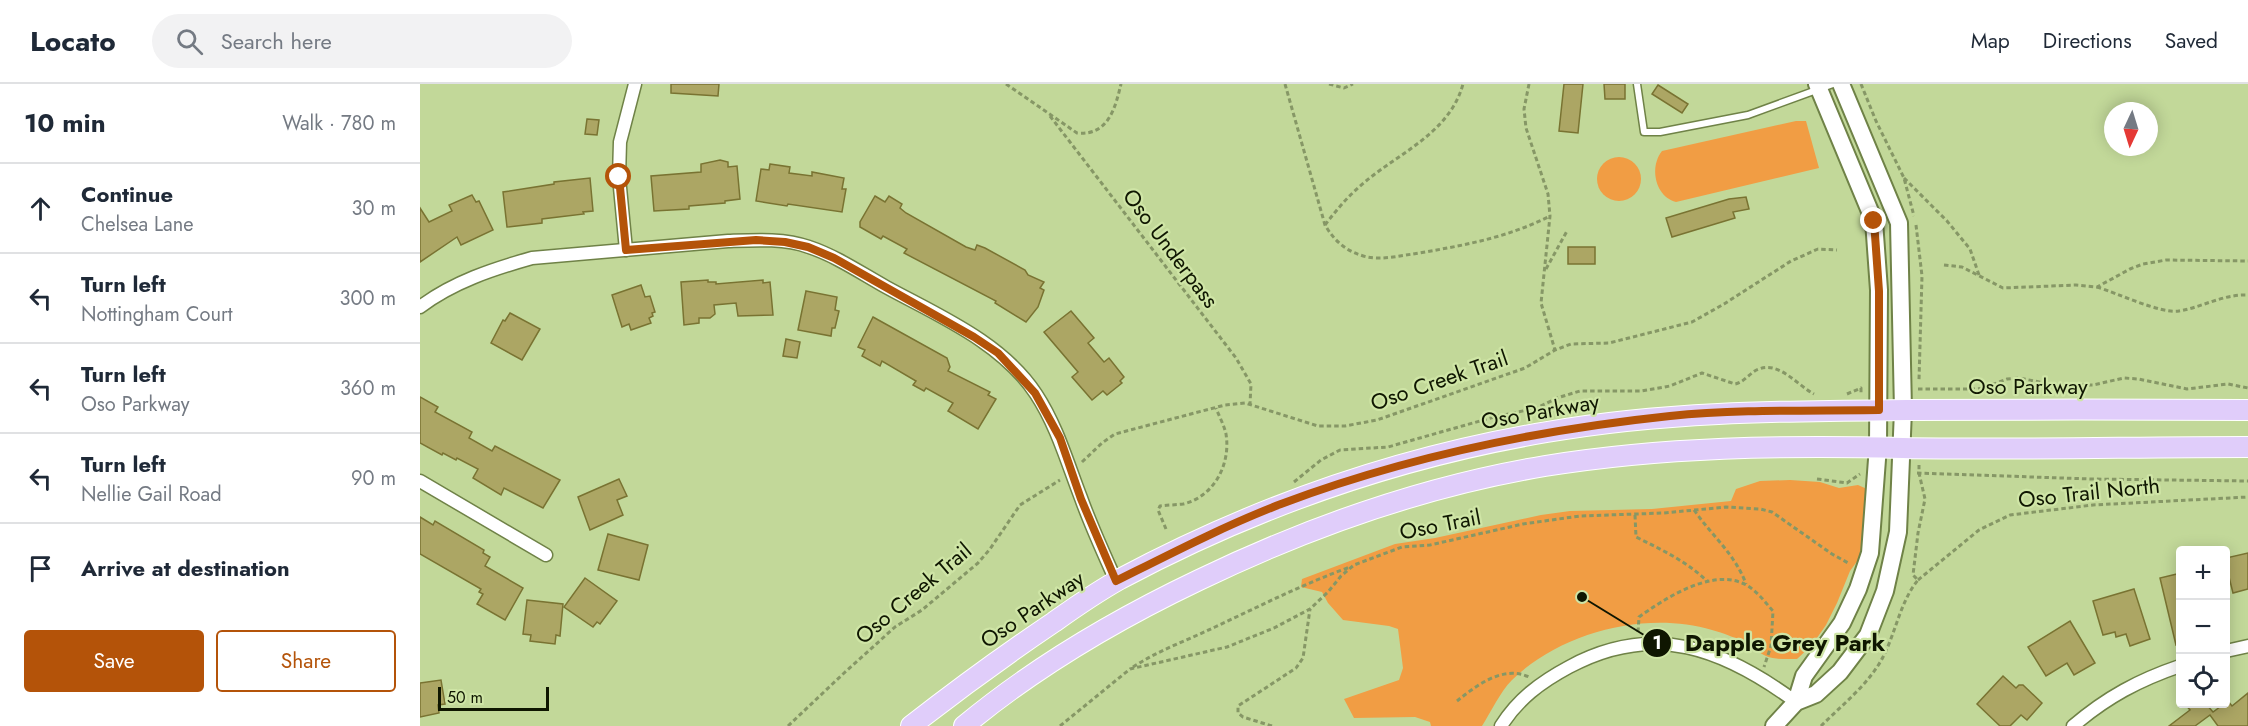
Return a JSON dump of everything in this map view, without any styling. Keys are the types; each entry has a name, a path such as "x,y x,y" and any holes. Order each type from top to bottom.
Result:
{"main road":[{"name":"Oso Parkway","path":"911,726 965,683 1116,581 1218,531 1281,504 1387,470 1489,443 1548,432 1673,416 1879,410 2248,410"},
{"path":"964,726 1033,674 1088,638 1147,604 1256,552 1330,522 1470,481 1523,470 1625,455 1731,448 2248,447"}],"street":[{"path":"626,250 619,177 620,142 635,84"},
{"path":"1796,702 1816,694 1840,672 1869,635 1885,591 1898,532 1903,410 1899,223 1841,84"},
{"path":"1774,726 1796,702 1804,676 1842,623 1858,590 1870,553 1879,410 1879,291 1874,221 1823,86"},
{"path":"420,307 471,278 532,258 756,240 785,242 808,247 834,258 974,337 998,353 1035,393 1060,438 1081,499 1116,581"},
{"path":"420,481 546,555"},
{"path":"1501,726 1532,689 1542,683 1588,657 1618,647 1636,645 1687,646 1712,653 1760,676 1796,702"},
{"path":"2230,650 2248,646"},
{"path":"2073,726 2126,688 2176,668"}],"lane":[{"path":"1636,84 1644,132 1660,132 1748,115 1823,86"}],"path":[{"path":"1006,84 1077,133 1089,134 1098,131 1106,122 1116,103 1121,84"},
{"path":"1285,84 1324,225 1334,239 1349,251 1369,258 1471,245 1529,227 1550,216"},
{"path":"1329,84 1344,88 1353,84"},
{"path":"1324,225 1350,195 1367,180 1428,137 1445,117 1461,92 1463,84"},
{"path":"1529,84 1524,109 1526,128 1548,194 1550,216 1545,270 1541,285 1541,303 1555,350"},
{"path":"1862,84 1876,122 1904,178 1915,219 1922,276 1920,376"},
{"name":"Oso Underpass","path":"1050,116 1236,358 1251,384 1250,404"},
{"path":"1904,178 1947,221 1970,249 1980,277"},
{"path":"1545,270 1567,231"},
{"name":"Oso Creek Trail","path":"1088,457 1115,434 1216,408 1245,403 1318,426 1345,426 1377,420 1525,368 1555,350 1571,344 1609,343 1692,322 1791,261 1818,249 1838,250"},
{"path":"2097,287 2130,268 2166,260 2248,261"},
{"path":"1944,265 1962,267 2003,288 2076,285 2097,287 2162,310 2177,312 2220,298 2248,295"},
{"path":"1918,389 1984,388 2007,379 2019,378 2055,385 2093,385 2124,378 2187,389 2228,384 2248,388"},
{"path":"1166,529 1158,510 1160,506 1184,504 1207,491 1218,479 1224,466 1227,448 1225,433 1216,408"},
{"path":"1816,479 1848,483 1861,473"},
{"path":"1932,473 1936,475 2091,479 2248,480"},
{"name":"Oso Creek Trail","path":"788,726 895,627 922,610 978,563 1020,505 1054,485"},
{"name":"Oso Trail North","path":"1918,580 1979,530 2010,515 2093,505 2248,497"},
{"name":"Oso Trail","path":"1060,726 1130,669 1227,647 1274,628 1310,609 1354,565 1402,547 1430,545 1524,524 1580,516 1726,507 1773,512 1832,554 1859,568"},
{"path":"1694,510 1731,554 1747,586"},
{"path":"1635,514 1636,537 1675,556 1707,581"},
{"path":"1130,669 1160,651 1214,628 1291,589 1354,565"},
{"path":"1636,645 1640,617 1659,602 1686,587 1707,581 1741,582 1761,596 1773,611 1771,646 1760,676"},
{"path":"1272,726 1243,717 1238,712 1238,706 1296,668 1303,658 1310,609"},
{"path":"1210,623 1214,628"},
{"path":"1457,701 1486,681 1501,675 1520,673 1542,683"}],"shaded area":[{"path":"1796,121 1806,121 1819,168 1676,202 1669,199 1659,188 1655,173 1662,151"},
{"path":"1619,157 1635,163 1641,179 1635,195 1619,201 1603,195 1597,179 1603,163"},
{"path":"1760,481 1820,482 1839,488 1858,485 1867,489 1863,544 1858,560 1850,571 1826,625 1812,645 1797,659 1770,657 1729,636 1686,624 1633,624 1579,638 1532,663 1508,685 1482,726 1431,726 1430,722 1415,717 1354,718 1344,699 1399,680 1403,668 1398,629 1343,620 1328,603 1322,592 1301,587 1302,579 1395,544 1570,511 1652,509 1731,501 1736,489"}],"building":[{"path":"671,84 719,84 718,96 671,93"},
{"path":"1564,84 1583,84 1578,133 1559,131"},
{"path":"1604,84 1625,84 1625,99 1605,99"},
{"path":"1658,85 1688,104 1682,113 1652,94"},
{"path":"587,119 599,120 597,135 585,134"},
{"path":"720,160 728,162 728,167 737,166 740,199 725,201 725,203 689,206 689,209 654,211 651,176 701,172 701,164"},
{"path":"770,164 790,167 789,173 812,176 812,172 844,178 842,189 846,189 842,212 756,201 761,169 769,170"},
{"path":"590,178 593,211 542,219 542,223 507,227 503,192"},
{"path":"472,195 476,202 479,201 493,230 461,245 457,237 420,262 420,208 429,222 452,211 449,205"},
{"path":"875,196 885,202 889,196 902,204 900,208 906,213 966,247 975,250 977,245 985,248 1025,270 1028,275 1044,282 1040,288 1044,290 1038,307 1026,322 995,303 996,301 904,253 907,249 883,236 881,239 860,227 860,222"},
{"path":"1746,197 1749,209 1733,212 1735,218 1672,237 1666,218 1729,199"},
{"path":"1568,247 1595,247 1595,264 1568,264"},
{"path":"708,280 716,284 763,280 763,283 770,282 773,315 738,316 736,303 714,305 715,314 710,318 699,318 699,323 684,325 681,282"},
{"path":"641,285 645,297 650,296 655,312 649,318 651,323 631,330 629,324 622,327 612,295"},
{"path":"806,291 837,297 835,310 839,311 831,336 798,330"},
{"path":"1071,311 1094,338 1088,343 1104,362 1109,358 1124,377 1120,381 1122,383 1107,395 1103,391 1092,400 1072,377 1078,372 1044,332"},
{"path":"510,313 540,329 522,360 491,343 503,320 505,321"},
{"path":"873,317 947,358 950,367 948,371 990,392 988,395 996,399 978,429 948,411 953,403 926,388 924,391 913,385 916,381 882,361 880,366 862,356 865,350 858,347"},
{"path":"786,339 800,342 797,358 783,356"},
{"path":"420,397 438,407 435,412 472,432 469,438 492,451 495,446 560,480 543,508 504,488 501,495 473,478 478,469 457,458 456,460 443,453 442,455 420,443"},
{"path":"619,479 627,496 617,500 623,515 590,530 578,497"},
{"path":"420,517 433,525 435,521 484,550 483,553 490,557 485,566 523,588 505,620 477,604 483,594 479,592 481,589 420,554"},
{"path":"608,534 648,545 639,580 598,570"},
{"path":"2248,553 2248,589 2233,593 2230,581 2230,557"},
{"path":"2176,574 2176,645 2160,578"},
{"path":"585,578 617,601 600,624 597,622 593,627 564,607"},
{"path":"2134,589 2150,639 2130,646 2126,634 2116,637 2115,632 2103,635 2093,601"},
{"path":"527,600 563,604 560,636 556,635 555,644 530,641 531,635 523,634"},
{"path":"2070,621 2095,663 2074,675 2067,663 2046,676 2028,647"},
{"path":"2003,676 2016,688 2023,685 2042,703 2027,720 2021,715 2010,726 2000,726 1977,704"},
{"path":"441,680 445,704 438,705 439,713 420,717 420,683"},
{"path":"2248,693 2248,726 2218,726 2210,715 2195,726 2169,726 2190,710 2188,708 2210,708 2213,712 2218,708 2230,708 2230,704 2232,706"}],"place":[{"name":"Dapple Grey Park","path":"1582,597"}],"route":[{"path":"619,177 626,250 756,240 785,242 808,247 834,258 949,322 998,353 1035,393 1060,438 1081,499 1116,581 1218,531 1281,504 1356,479 1489,443 1548,432 1673,416 1879,410 1879,291 1874,221"}]}
